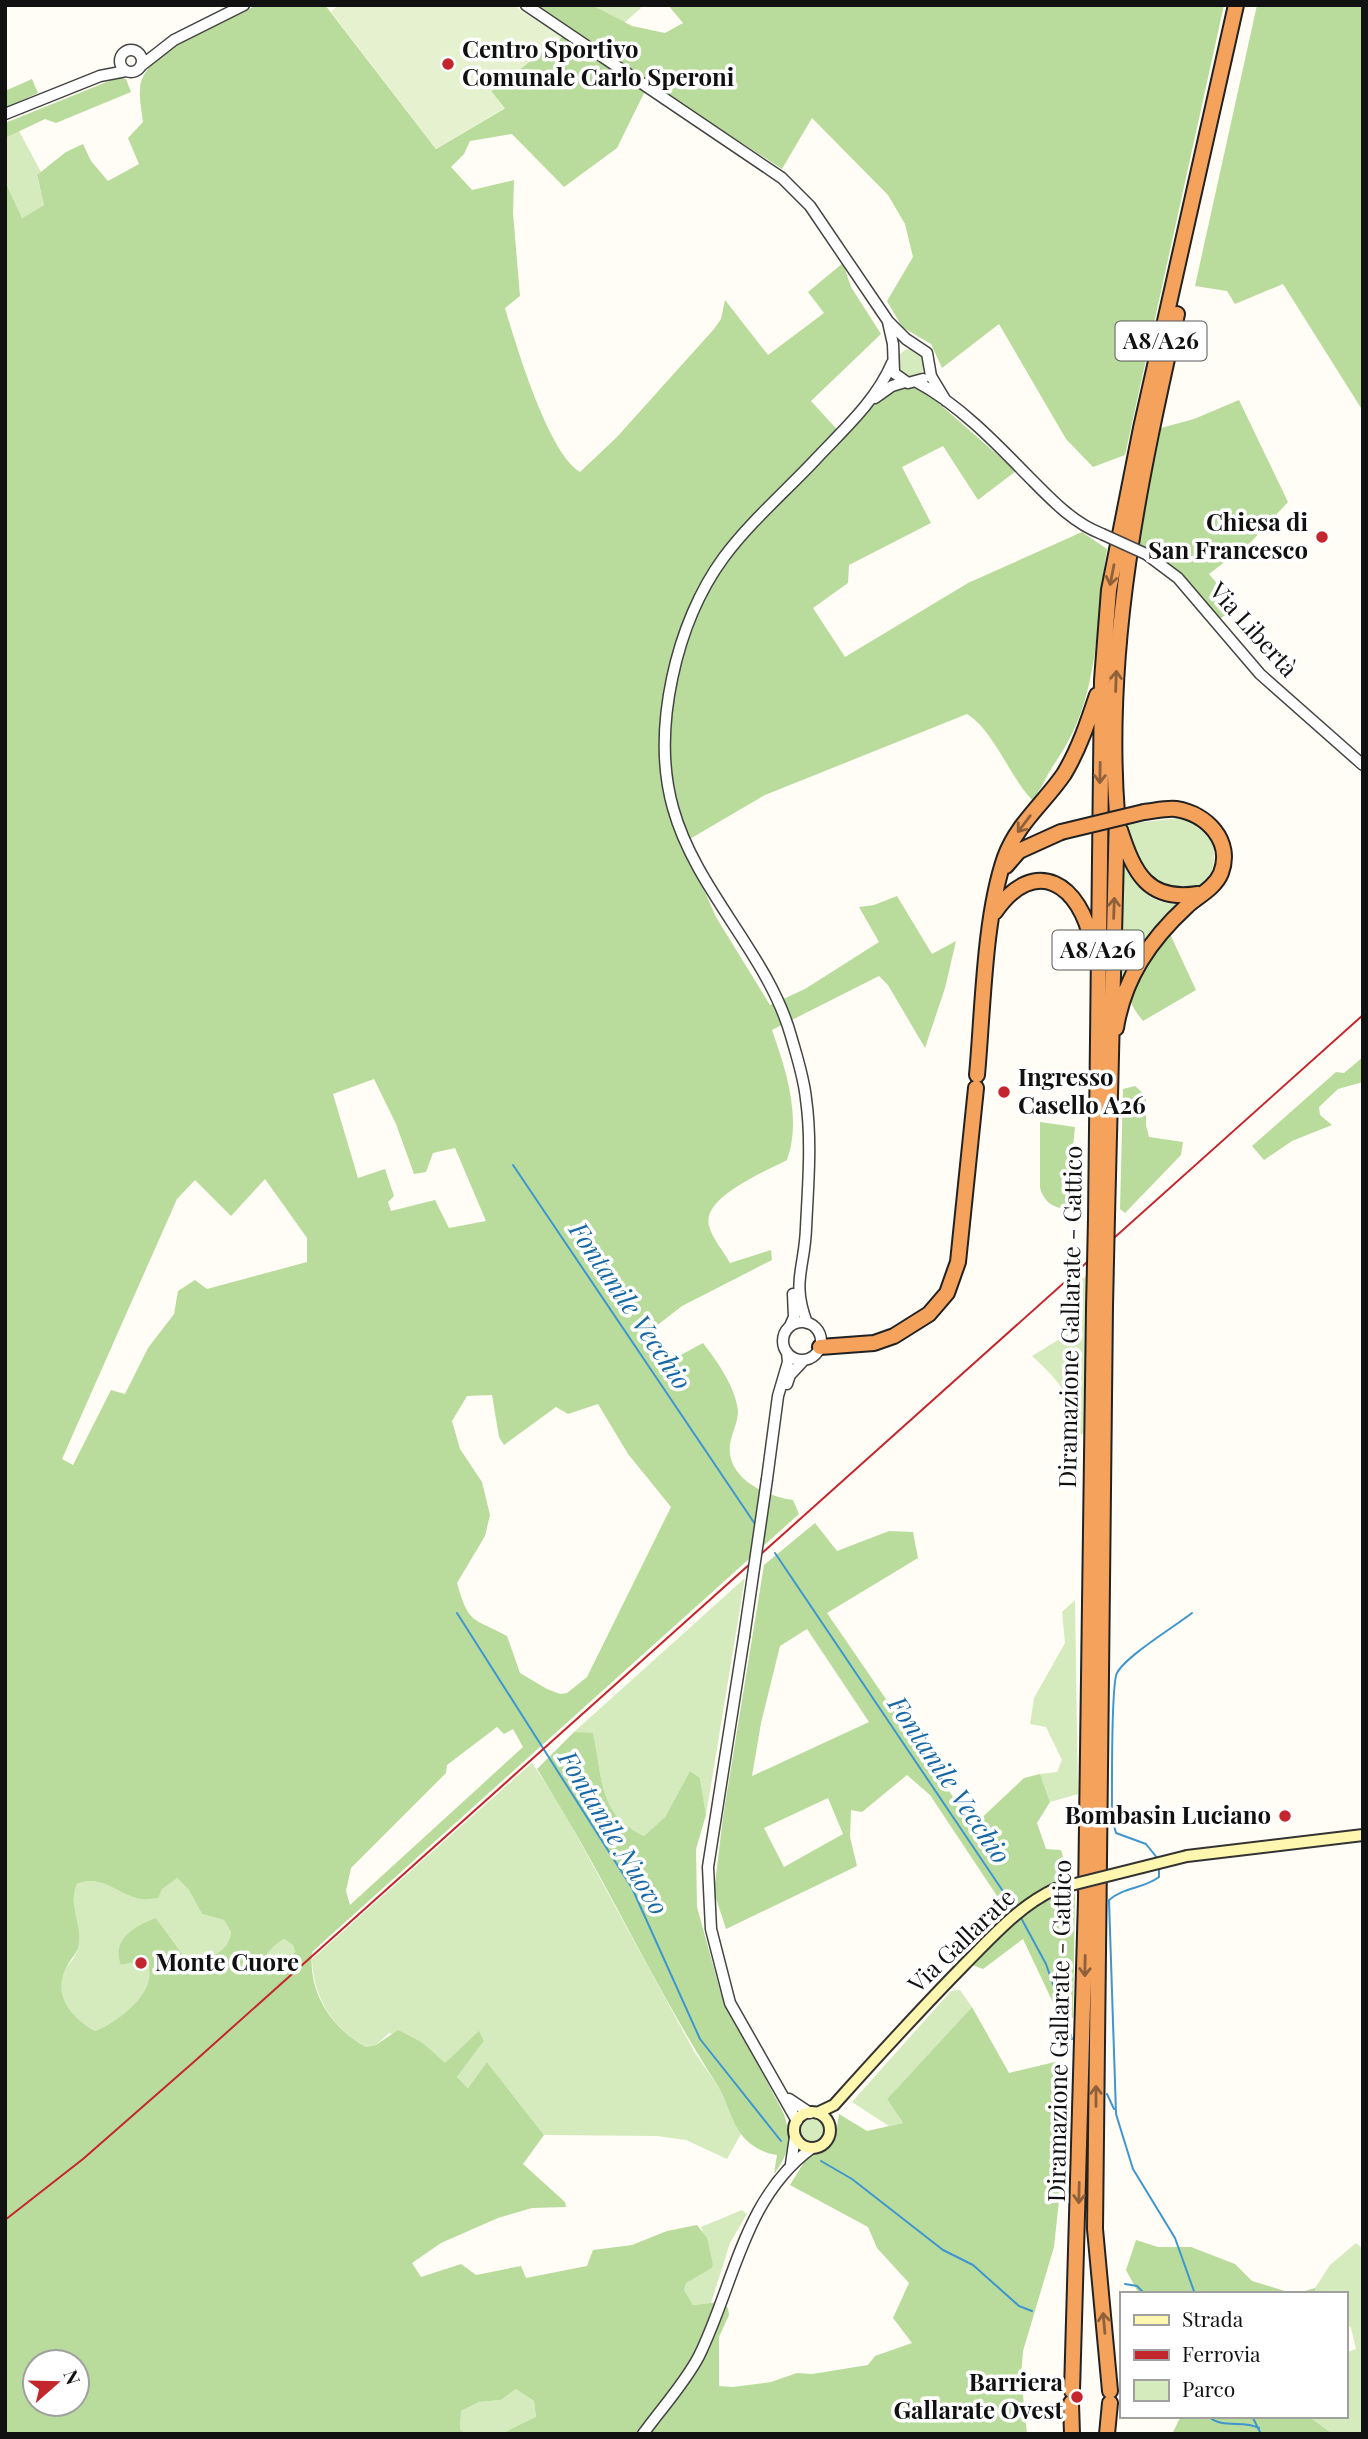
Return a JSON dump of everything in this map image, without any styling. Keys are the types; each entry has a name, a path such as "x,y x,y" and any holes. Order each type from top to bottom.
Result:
{"highway":[{"name":"Diramazione Gallarate - Gattico","path":"1107,2434 1110,2397 1095,2229 1103,1075 1102,680 1111,576 1141,428 1236,5"},
{"name":"Diramazione Gallarate - Gattico","path":"1103,1075 1117,814 1114,768 1123,585 1151,430 1245,5"},
{"path":"820,1341 874,1343 913,1327 939,1304 955,1277 993,916 1001,872 1017,833 1063,774 1083,737 1102,680"},
{"path":"1001,872 1019,851 1060,832 1144,812 1174,808 1183,811 1206,821 1222,840 1224,855 1221,874 1210,888 1163,928 1133,969 1103,1075"},
{"path":"1117,814 1128,853 1147,883 1156,891 1176,897 1200,894"},
{"path":"993,916 1008,894 1030,881 1058,884 1069,890 1076,900 1092,942 1091,1021 1103,1075"},
{"name":"Diramazione Gallarate - Gattico","path":"1072,2434 1100,1308"}],"main road":[{"name":"Via Gallarate","path":"813,2113 834,2105 919,2011 1012,1917 1055,1889 1187,1856 1363,1835"},
{"path":"830,2128 827,2122 813,2113 797,2122 795,2137 802,2145 812,2148 825,2142 830,2128 834,2105"}],"street":[{"path":"100,76 127,51 137,51 174,40 244,5"},
{"path":"526,5 782,178 810,206 888,321 928,354 929,370 946,401"},
{"path":"5,114 100,76 134,72 174,40"},
{"path":"137,51 142,65"},
{"path":"120,60 126,71"},
{"path":"888,321 895,375 905,382"},
{"path":"797,2122 730,2003 711,1929 708,1867 778,1396 788,1362 783,1341 790,1326 806,1200 806,1098 790,1033 772,990 696,862 673,809 664,761 665,717 675,660 696,609 723,558 864,407 885,378 901,347 916,345"},
{"path":"917,382 929,370"},
{"path":"864,407 892,386 905,382 917,382 946,401"},
{"name":"Via Libertà","path":"946,401 1071,517 1146,554 1178,578 1260,674 1363,765"},
{"path":"771,1453 782,1396 790,1374 804,1360 813,1356 820,1341 807,1323 797,1287 807,1231 806,1200"},
{"path":"790,1326 807,1323"},
{"path":"787,1352 804,1360"},
{"path":"783,2094 796,2106 813,2113"},
{"path":"791,2164 795,2137"},
{"path":"643,2434 698,2359 715,2321 745,2235 791,2164 812,2148"}],"green space":[{"path":"257,5 325,5 436,149 504,109 491,91 570,31 534,5 592,5 632,26 665,33 683,23 668,5 1224,5 1125,455 1093,467 1066,439 999,324 942,368 931,344 902,327 887,301 913,257 905,224 888,195 812,118 782,169 649,83 617,148 564,187 512,134 470,141 464,154 451,167 472,190 514,180 513,213 520,296 505,308 545,422 556,444 580,472 617,437 714,329 721,319 725,300 768,355 824,313 808,292 843,263 851,287 881,334 811,401 843,436 886,394 908,387 920,387 1016,471 978,500 943,446 902,467 931,523 849,565 848,583 813,608 845,657 968,583 1082,532 1107,549 1089,686 1070,738 1032,800 985,731 967,714 765,795 683,843 716,917 770,1005 805,989 879,942 859,907 874,905 897,896 932,954 956,941 945,988 925,1048 888,985 879,976 772,1030 787,1078 793,1111 787,1160 725,1195 709,1215 709,1226 730,1263 771,1250 772,1260 682,1306 646,1334 650,1346 664,1364 703,1343 734,1393 738,1415 730,1444 730,1456 734,1467 750,1484 760,1490 793,1500 799,1514 312,1952 314,1981 318,1995 332,2019 342,2030 366,2047 376,2045 398,2030 423,2043 445,2063 479,2031 484,2041 457,2077 468,2088 487,2062 544,2135 523,2164 565,2202 566,2207 532,2208 498,2218 441,2243 412,2263 421,2277 461,2264 476,2275 521,2266 526,2278 587,2266 593,2250 632,2245 667,2231 697,2225 707,2238 713,2264 712,2268 686,2283 684,2290 693,2305 720,2302 728,2308 729,2315 719,2337 719,2386 733,2387 771,2382 797,2373 812,2374 868,2365 875,2356 912,2343 893,2318 909,2283 877,2248 868,2227 790,2185 806,2159 835,2140 839,2114 867,2131 903,2123 887,2099 972,2007 1009,2073 1055,2062 1061,2067 1060,2191 1054,2247 1023,2351 1021,2377 1027,2434 501,2434 536,2417 534,2401 516,2389 501,2400 479,2402 461,2411 460,2429 464,2434 5,2434 5,181 22,218 44,205 37,175 66,152 83,144 91,161 108,181 139,164 128,138 143,122 140,89 144,75 170,50 207,28","holes":["374,1079 396,1124 414,1174 426,1172 433,1153 455,1148 486,1221 449,1228 435,1200 391,1211 388,1202 394,1196 385,1169 358,1178 333,1094","265,1179 307,1238 307,1262 207,1289 195,1280 178,1291 174,1314 148,1348 125,1394 111,1390 73,1465 62,1459 177,1199 195,1180 231,1216","492,1395 499,1437 504,1445 556,1407 568,1414 598,1404 628,1454 671,1507 587,1677 567,1693 560,1694 547,1689 520,1673 507,1636 473,1618 465,1606 457,1583 485,1536 490,1515 482,1482 460,1449 452,1421 467,1396","497,1727 504,1734 513,1729 523,1747 350,1905 346,1891 351,1868 446,1773 447,1765","177,1878 189,1890 202,1914 224,1920 231,1932 229,1940 221,1951 202,1959 187,1961 156,1918 140,1925 122,1941 119,1956 121,1965 145,1960 149,1971 144,1992 126,2012 95,2031 71,2012 62,1996 63,1977 79,1942 74,1906 77,1884 94,1881 141,1899 158,1898 162,1889","284,1939 293,1945 295,1952 286,1962 269,1970 264,1966 268,1953"]},
{"name":"Centro Sportivo Comunale Carlo Speroni","path":"338,5 513,5 562,37 491,91 505,108 436,149 331,12"},
{"path":"592,5 638,5 641,8 624,23"},
{"path":"1257,5 1363,5 1361,408 1283,284 1235,304 1227,291 1195,286"},
{"path":"119,77 126,79 131,92 56,123 45,119 5,138 5,123"},
{"path":"32,79 38,93 5,108 5,91"},
{"path":"19,131 41,172 37,176 44,205 22,218 5,181 5,138"},
{"path":"911,349 921,353 925,363 921,373 911,377 901,373 897,363 901,353"},
{"path":"1239,400 1288,502 1251,542 1209,574 1236,606 1219,620 1183,575 1140,545 1138,540 1161,428 1194,419"},
{"path":"1179,818 1200,827 1212,841 1214,850 1208,882 1180,892 1148,878 1129,841 1126,824"},
{"path":"1122,854 1140,888 1152,898 1182,905 1120,993"},
{"path":"1170,934 1196,990 1143,1021 1131,1002 1131,994 1151,956"},
{"path":"1363,1057 1363,1082 1338,1089 1319,1107 1320,1115 1332,1125 1292,1141 1264,1160 1252,1146 1336,1072 1344,1073"},
{"path":"1135,1086 1146,1096 1146,1125 1149,1137 1183,1142 1181,1155 1125,1213 1120,1209 1123,1089"},
{"path":"1040,1122 1075,1127 1067,1209 1050,1203 1040,1188"},
{"path":"1089,1273 1086,1433 1075,1436 1068,1400 1051,1374 1032,1356 1071,1332 1073,1310 1067,1293"},
{"path":"815,1523 837,1551 889,1531 913,1532 918,1558 827,1613 973,1826 1024,1778 1040,1774 1050,1802 1037,1823 1046,1849 1061,1850 1075,1895 1073,2018 1056,2009 1023,1939 983,1969 972,1965 1015,1923 930,1795 907,1775 862,1812 851,1810 850,1837 857,1866 726,1929 714,1892 723,1817 764,1565","holes":["807,1629 869,1722 752,1776 761,1723 780,1646","828,1798 843,1834 784,1867 764,1828"]},
{"path":"745,1578 706,1815 700,1778 690,1771 665,1817 644,1836 618,1817 610,1805 601,1779 593,1734 574,1732"},
{"path":"1075,1600 1078,1794 1050,1802 1040,1774 1057,1772 1062,1760 1046,1727 1030,1724 1034,1698 1065,1643 1062,1612"},
{"path":"574,1732 593,1733 601,1779 610,1805 618,1817 644,1836 665,1817 690,1771 700,1778 706,1815 696,1849 697,1907 721,1994 784,2114 788,2146 774,2174 777,2155 753,2145 738,2129 718,2086 671,2008 584,1848 537,1769"},
{"path":"532,1763 559,1803 695,2053 720,2089 741,2134 727,2159 686,2140 657,2136 544,2135 487,2062 468,2088 457,2077 484,2041 479,2032 445,2064 423,2043 389,2033 376,2045 366,2047 343,2031 321,1999 312,1959"},
{"path":"177,1878 189,1890 202,1914 224,1920 231,1932 226,1946 215,1955 186,1961 156,1918 121,1965 145,1960 150,1971 144,1992 126,2012 95,2031 73,2015 61,1993 63,1974 77,1950 74,1900 77,1884 85,1881 101,1882 141,1899"},
{"path":"284,1939 293,1945 295,1952 286,1962 268,1970 264,1966 268,1953"},
{"path":"960,1990 972,2007 887,2099 903,2123 889,2126 852,2102 951,1991"},
{"path":"812,2119 821,2122 824,2131 821,2140 812,2143 803,2140 800,2131 803,2122"},
{"path":"742,2210 747,2214 730,2243 711,2303 693,2305 684,2290 685,2283 712,2268 713,2264 701,2227"},
{"path":"1136,2240 1158,2247 1191,2247 1235,2264 1252,2281 1288,2292 1138,2292 1126,2270"},
{"path":"1356,2243 1363,2249 1363,2434 1333,2434 1311,2418 1347,2418 1347,2352 1356,2349 1351,2328 1347,2324 1347,2292 1316,2292 1315,2288 1330,2265"},
{"path":"516,2389 534,2401 536,2417 532,2421 501,2434 464,2434 460,2430 461,2411 479,2402 501,2400"},
{"path":"1180,2418 1311,2418 1333,2434 1172,2434"}],"waterway":[{"name":"Fontanile Vecchio","path":"513,1165 755,1524"},
{"name":"Fontanile Vecchio","path":"775,1553 1015,1909"},
{"name":"Fontanile Nuovo","path":"457,1613 632,1888 700,2039 781,2141"},
{"path":"1158,1859 1146,1844 1116,1833 1112,1819 1115,1681 1117,1673 1130,1658 1192,1613"},
{"path":"1116,2113 1109,1900 1159,1877 1159,1868"},
{"name":"Fontanile Vecchio","path":"1020,1916 1046,1964 1072,2039"},
{"name":"Fontanile Vecchio","path":"1107,2094 1114,2109"},
{"name":"Fontanile Vecchio","path":"1116,2114 1133,2169 1175,2238 1194,2292"},
{"name":"Fontanile Nuovo","path":"821,2161 852,2179 943,2250 973,2265 1019,2306 1032,2311"},
{"name":"Fontanile Nuovo","path":"1125,2284 1137,2286 1143,2292"},
{"name":"Fontanile Nuovo","path":"1211,2418 1220,2423 1246,2424 1259,2428"},
{"name":"Fontanile Nuovo","path":"1253,2418 1261,2434"}],"railway":[{"path":"5,2220 83,2159 196,2060 1363,1015"}],"place":[{"name":"Centro Sportivo Comunale Carlo Speroni","path":"448,64"},
{"name":"Chiesa di San Francesco","path":"1322,537"},
{"name":"Ingresso Casello A26","path":"1004,1092"},
{"name":"Bombasin Luciano","path":"1285,1816"},
{"name":"Monte Cuore","path":"141,1963"},
{"name":"Barriera Gallarate Ovest","path":"1077,2397"}]}
